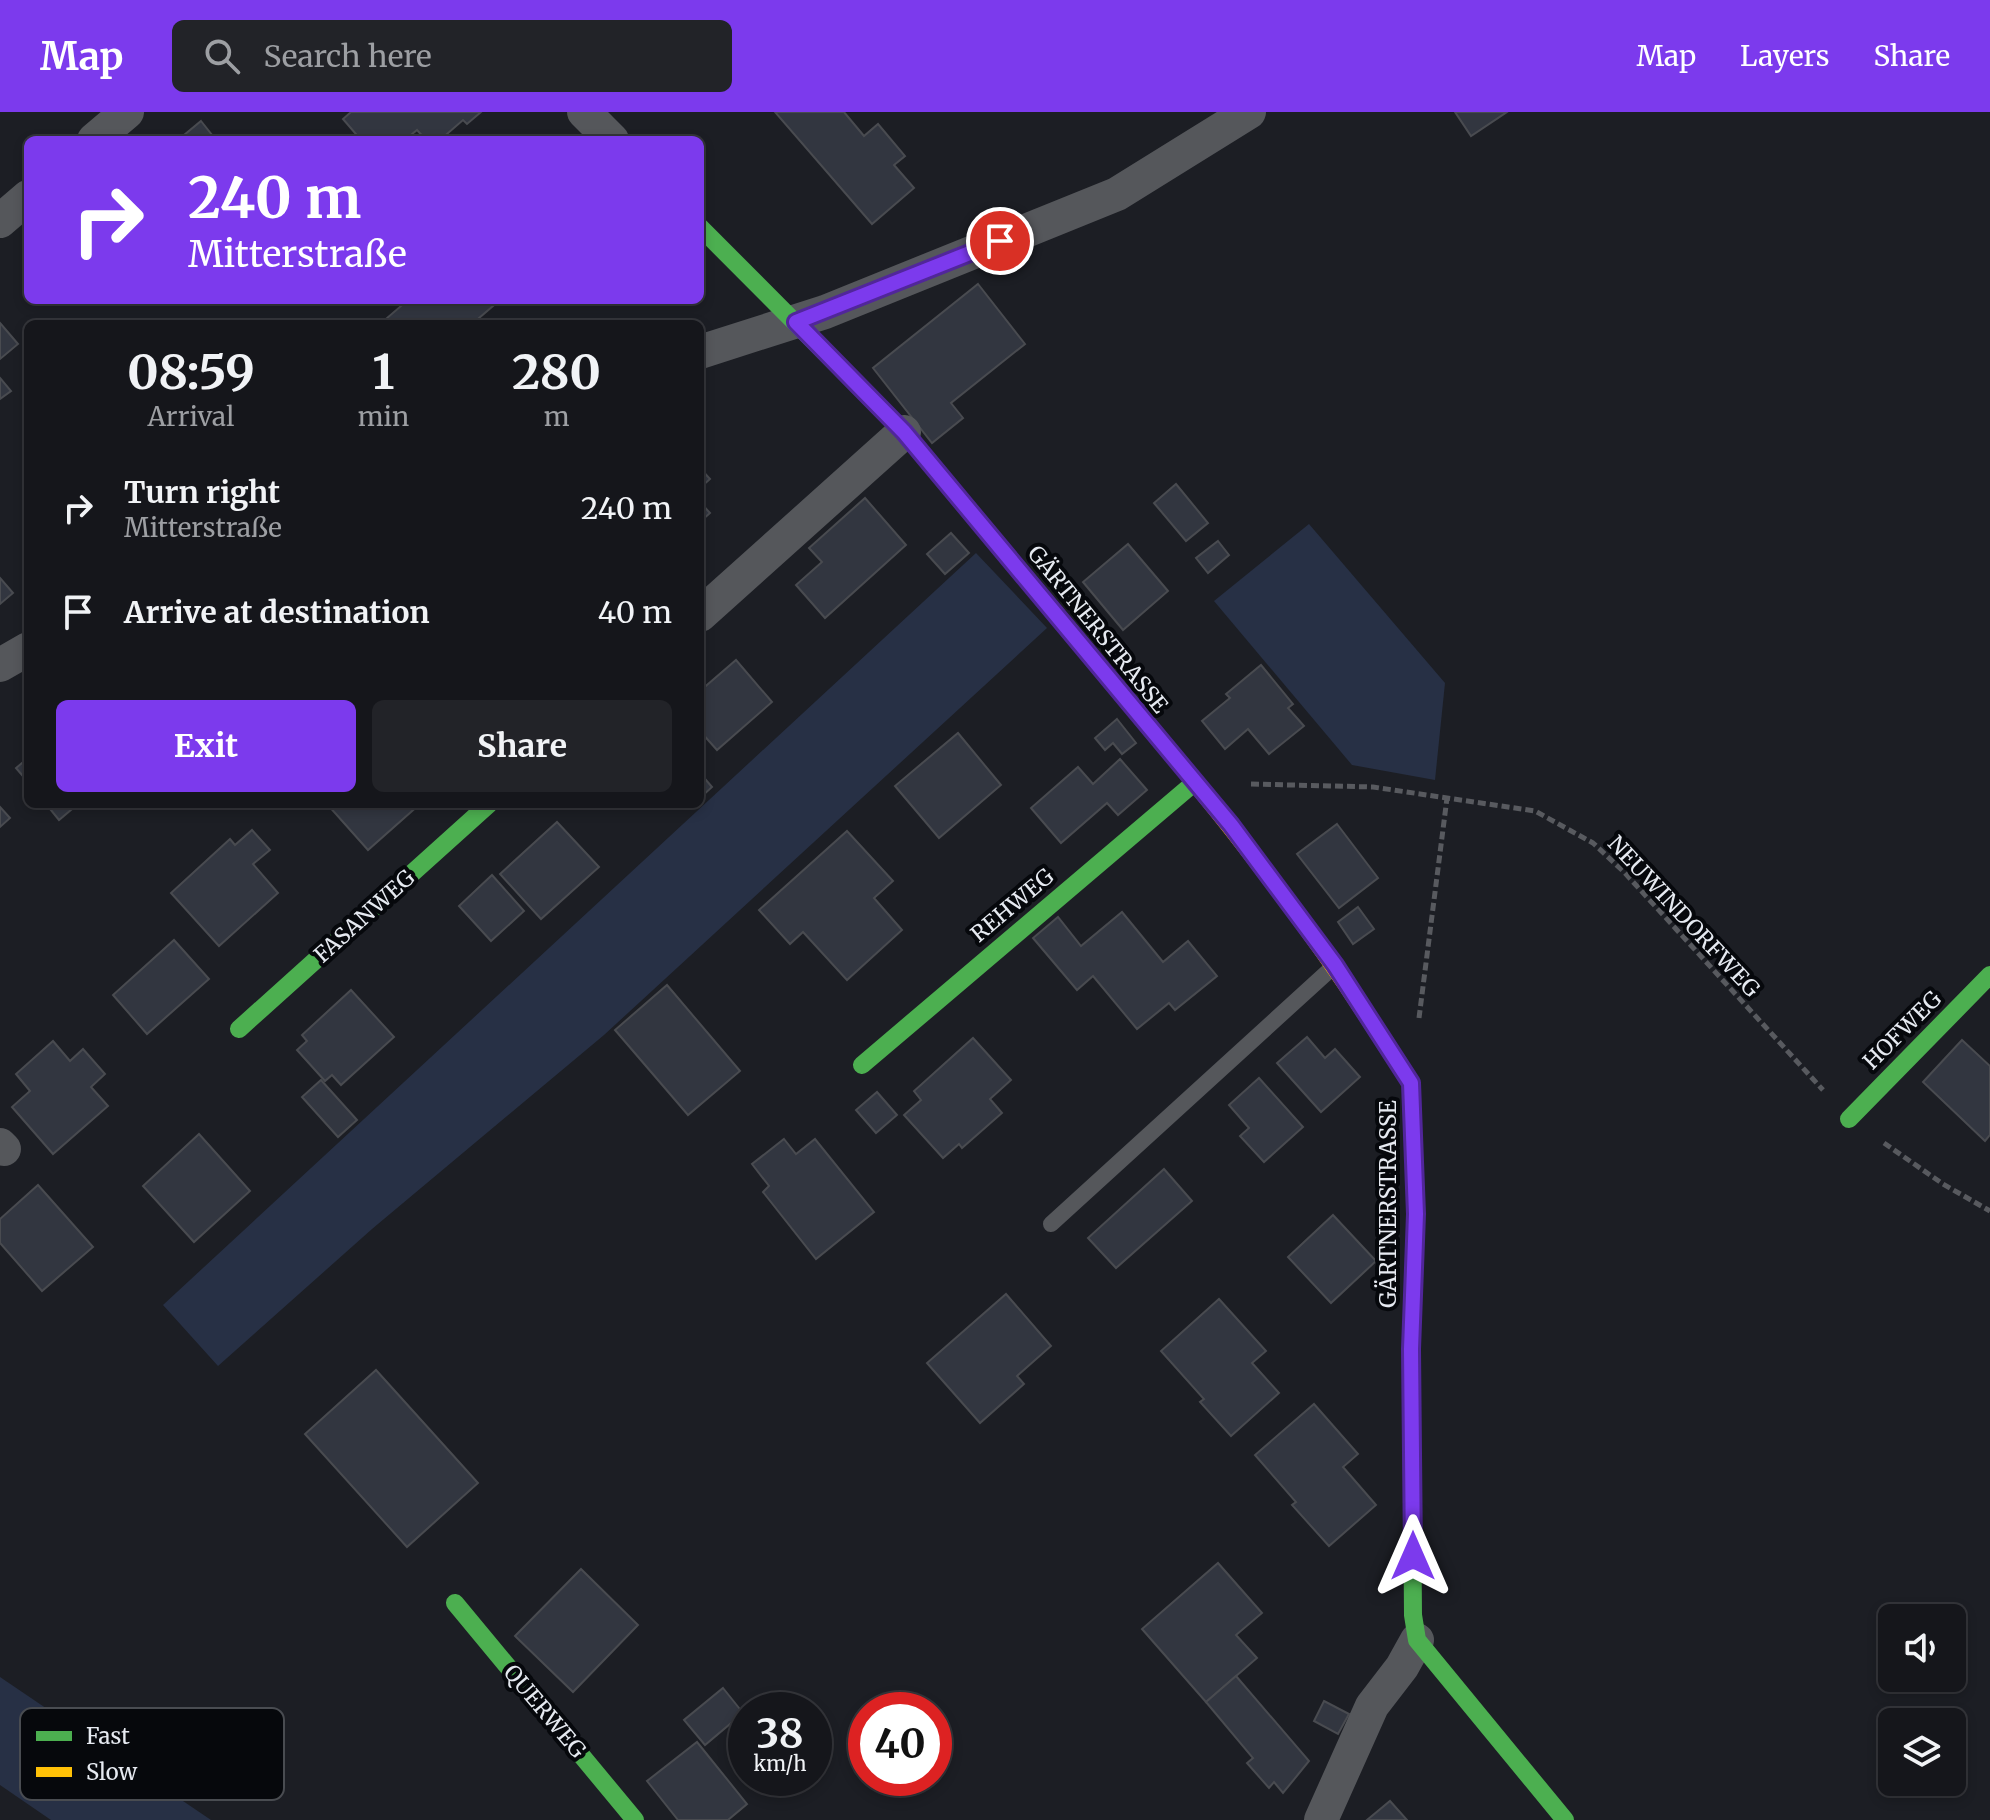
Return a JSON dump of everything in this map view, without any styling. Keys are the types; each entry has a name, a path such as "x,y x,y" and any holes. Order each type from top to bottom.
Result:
{"street":[{"path":"99,136 127,112"},
{"path":"584,112 608,136"},
{"path":"704,351 796,322 1117,194 1249,112"},
{"path":"0,221 24,200"},
{"name":"GÄRTNERSTRASSE","path":"704,231 904,432 1231,825 1335,965 1411,1083 1416,1214 1411,1349 1413,1599 1417,1640"},
{"path":"704,611 904,432"},
{"path":"0,665 24,651"},
{"name":"REHWEG","path":"862,1065 1194,783"},
{"name":"FASANWEG","path":"239,1029 485,808"},
{"name":"HOFWEG","path":"1849,1119 1990,975"},
{"name":"QUERWEG","path":"455,1603 635,1820"},
{"path":"1321,1820 1372,1706 1402,1667 1417,1640 1565,1820"}],"lane":[{"path":"1051,1224 1335,965"}],"path":[{"name":"NEUWINDORFWEG","path":"1194,783 1373,787 1535,811 1593,843 1635,883 1849,1119 1943,1184 1990,1211"},
{"path":"1419,1020 1447,798"}],"shaded area":[{"path":"1309,524 1445,683 1435,780 1352,765 1214,601"},
{"path":"976,553 1047,628 604,1035 372,1229 218,1366 163,1305 700,808 704,808 704,805"},
{"path":"0,1677 46,1708 20,1708 20,1799 0,1785"},
{"path":"22,1800 181,1800 211,1820 51,1820"}],"building":[{"path":"351,112 481,112 467,124 463,120 445,136 422,136 417,130 410,136 358,136 343,119"},
{"path":"775,112 844,112 864,136 878,124 905,156 894,165 914,188 872,224"},
{"path":"1455,112 1507,112 1471,136"},
{"path":"201,121 213,136 183,136"},
{"path":"978,284 1025,344 951,403 963,418 932,443 873,368"},
{"path":"403,304 495,304 477,320 387,318"},
{"path":"0,323 18,344 0,359"},
{"path":"0,378 11,391 0,399"},
{"path":"1176,484 1208,523 1186,541 1154,503"},
{"path":"865,498 906,545 825,618 796,585 822,562 809,548"},
{"path":"951,533 969,553 945,574 927,554"},
{"path":"1218,541 1229,555 1208,573 1196,558"},
{"path":"1128,544 1168,591 1123,630 1083,582"},
{"path":"0,578 13,593 0,604"},
{"path":"736,660 772,702 717,750 704,735 704,688"},
{"path":"1261,665 1293,704 1288,708 1304,726 1269,754 1248,729 1225,749 1202,721 1230,698 1226,694"},
{"path":"1117,719 1136,743 1122,754 1113,743 1105,750 1095,738"},
{"path":"958,733 1001,785 939,838 895,786"},
{"path":"1120,759 1147,790 1118,815 1107,803 1061,843 1031,808 1078,767 1093,784"},
{"path":"24,761 24,777 16,768"},
{"path":"704,778 712,787 704,794"},
{"path":"0,807 10,818 0,827"},
{"path":"49,808 73,808 59,820"},
{"path":"331,808 415,808 368,850"},
{"path":"557,822 599,867 541,919 500,874"},
{"path":"1337,824 1378,878 1339,908 1297,854"},
{"path":"252,830 270,850 253,864 278,893 219,946 171,893 230,839 235,845"},
{"path":"847,831 893,881 874,898 902,930 847,980 803,932 790,944 759,910"},
{"path":"492,875 524,911 491,941 459,906"},
{"path":"1358,907 1374,929 1353,944 1338,922"},
{"path":"1122,912 1163,962 1188,941 1217,976 1175,1010 1169,1003 1137,1029 1093,976 1077,990 1033,938 1058,917 1081,946"},
{"path":"174,940 209,979 147,1034 113,995"},
{"path":"667,985 740,1071 688,1115 615,1030"},
{"path":"351,990 394,1037 341,1085 332,1075 325,1081 297,1050 307,1041 302,1035"},
{"path":"1307,1037 1325,1058 1335,1049 1360,1077 1321,1112 1277,1063"},
{"path":"973,1038 1011,1080 990,1099 1002,1113 962,1148 959,1144 943,1158 904,1115 921,1100 914,1091"},
{"path":"1962,1040 1990,1066 1990,1135 1985,1141 1923,1082"},
{"path":"53,1041 70,1061 83,1049 105,1074 91,1087 108,1106 53,1154 12,1107 30,1091 16,1074"},
{"path":"1259,1078 1303,1127 1264,1162 1240,1136 1249,1128 1229,1105"},
{"path":"321,1080 357,1120 338,1137 302,1097"},
{"path":"877,1092 897,1115 876,1133 856,1110"},
{"path":"199,1134 250,1191 194,1242 143,1186"},
{"path":"784,1139 796,1154 815,1139 874,1212 816,1259 763,1192 769,1186 752,1164"},
{"path":"1164,1169 1192,1201 1116,1268 1088,1238"},
{"path":"38,1185 93,1247 42,1291 0,1243 0,1219"},
{"path":"1333,1215 1376,1261 1331,1303 1288,1257"},
{"path":"1006,1294 1051,1346 1017,1376 1024,1384 980,1423 927,1363"},
{"path":"1219,1299 1266,1351 1252,1363 1279,1393 1231,1436 1200,1402 1204,1399 1161,1351"},
{"path":"376,1370 478,1483 407,1547 305,1434"},
{"path":"1314,1404 1358,1454 1343,1467 1376,1505 1329,1546 1292,1505 1296,1502 1255,1455"},
{"path":"1218,1563 1262,1613 1236,1635 1257,1658 1206,1702 1142,1629"},
{"path":"581,1569 638,1625 573,1692 515,1636"},
{"path":"1236,1676 1309,1761 1283,1793 1274,1782 1269,1788 1247,1763 1253,1758 1206,1702"},
{"path":"723,1688 728,1694 728,1726 705,1745 684,1720"},
{"path":"1324,1701 1349,1714 1338,1734 1314,1721"},
{"path":"697,1742 728,1780 728,1796 741,1796 747,1804 728,1820 678,1820 647,1781"},
{"path":"1390,1801 1407,1820 1367,1820"}],"traffic: fast":[{"path":"704,231 904,432 1045,601"},
{"path":"862,1065 1194,783"},
{"path":"239,1029 485,808"},
{"path":"1849,1119 1990,975"},
{"path":"1370,1020 1411,1083 1416,1214 1411,1349 1413,1615 1417,1640 1565,1820"},
{"path":"455,1603 635,1820"}],"traffic: slow":[{"path":"1045,601 1255,858 1370,1020"}],"route":[{"path":"1000,241 796,322 904,432 1231,825 1335,965 1411,1083 1416,1214 1411,1349 1413,1556"}]}
